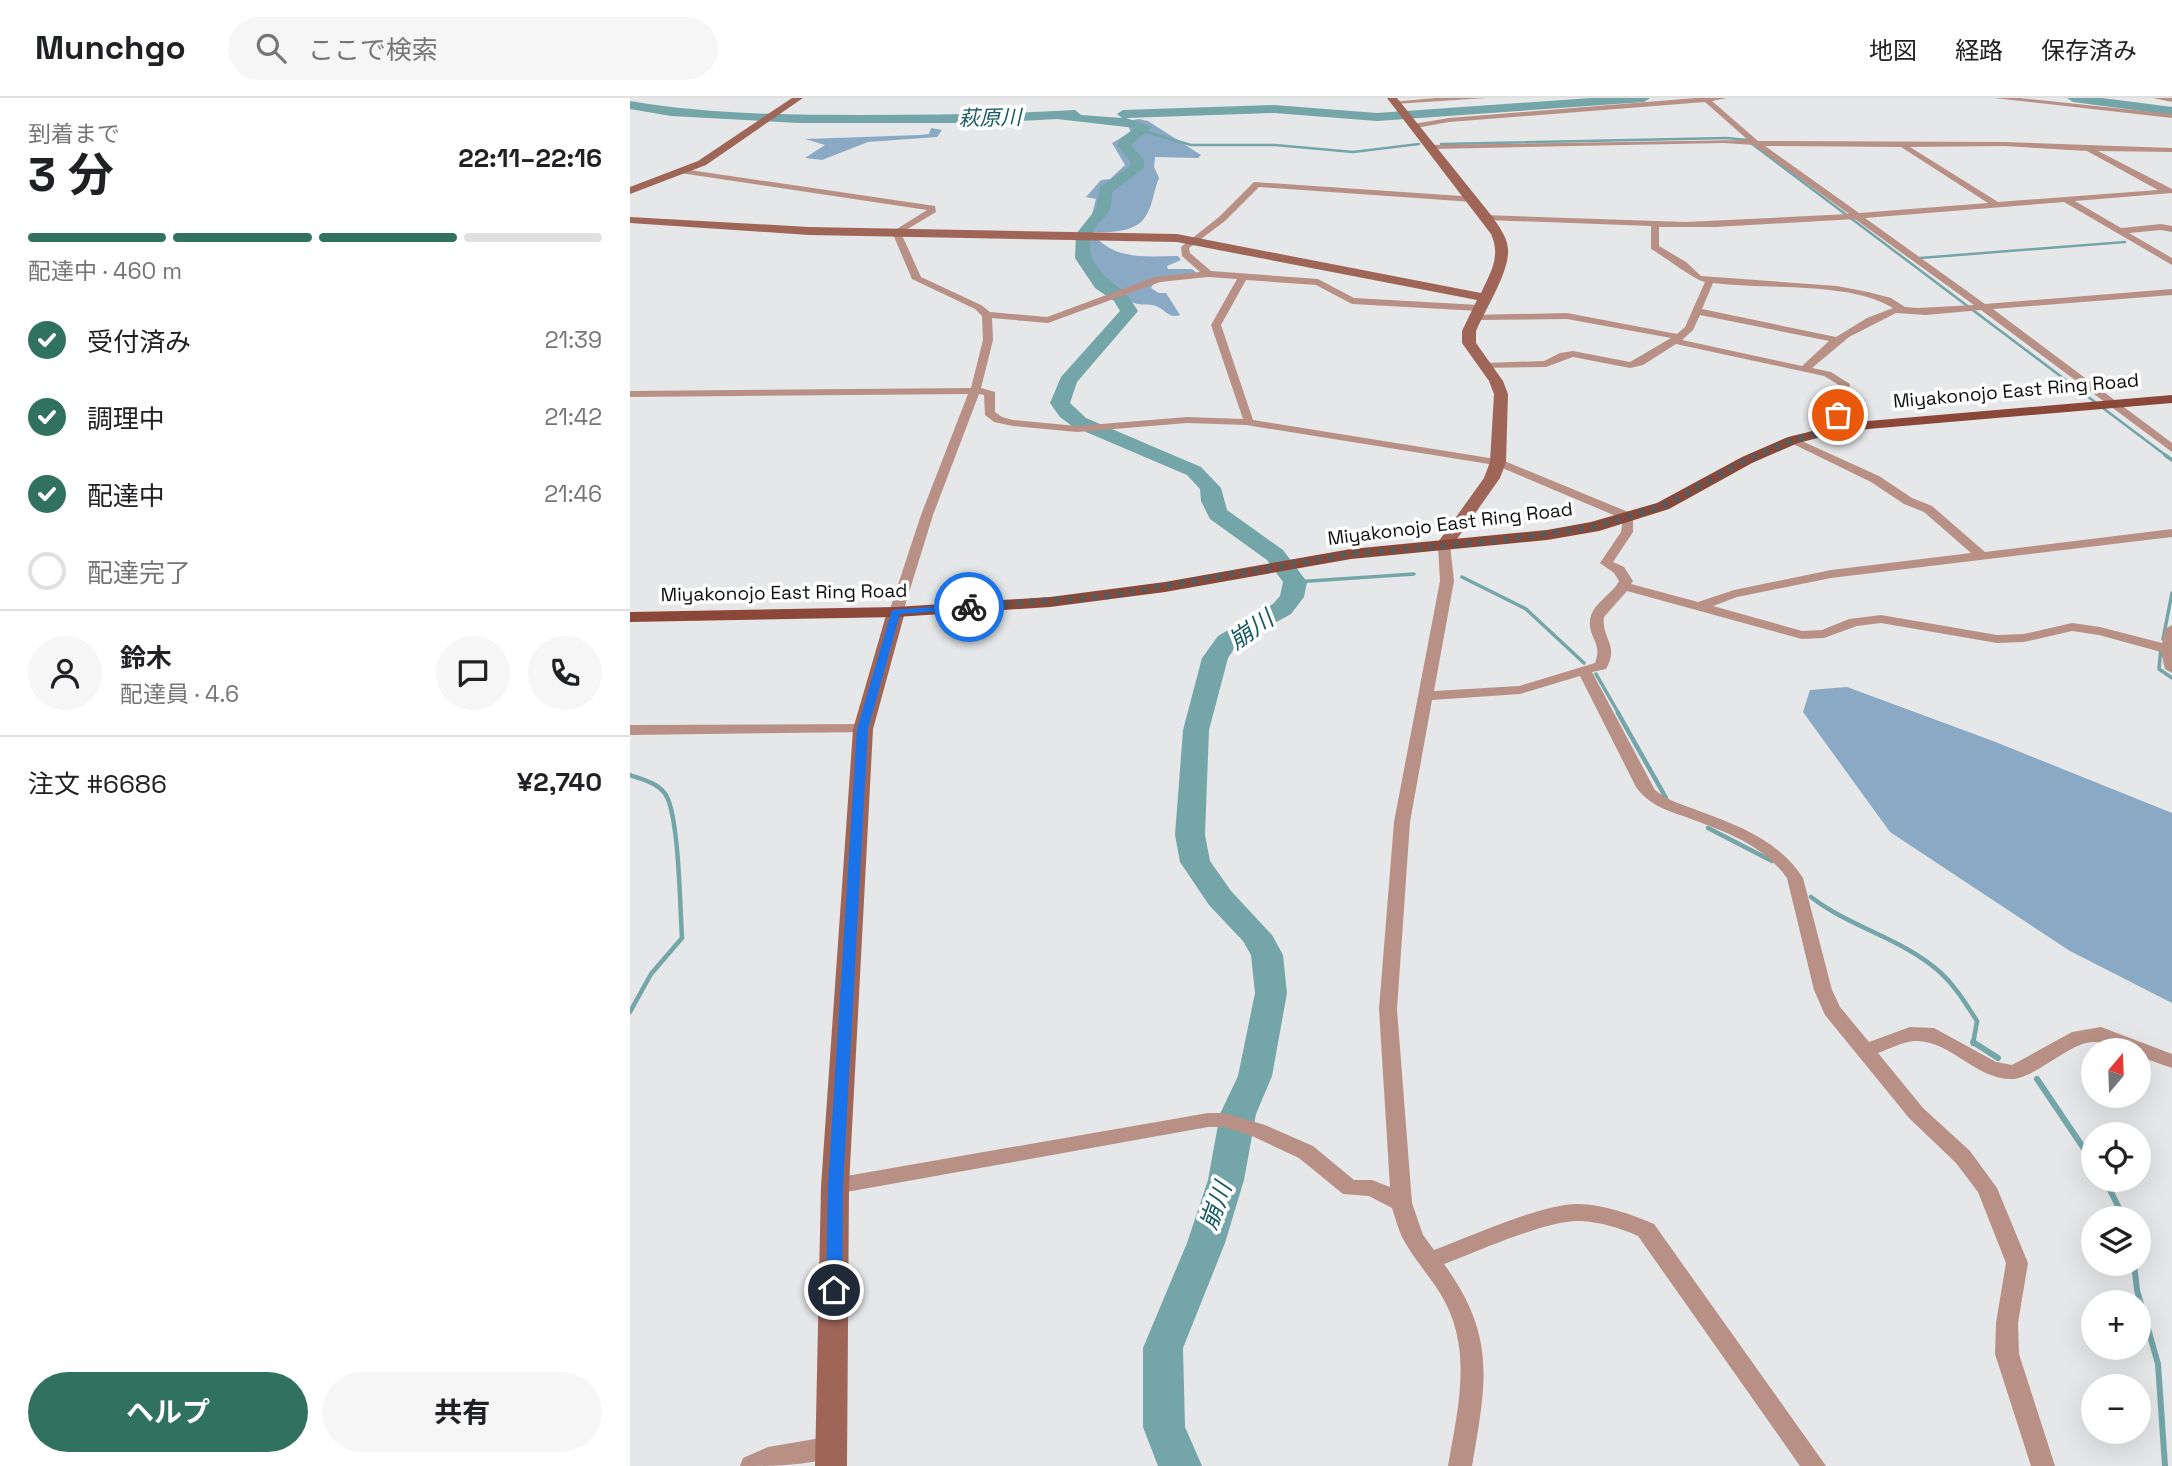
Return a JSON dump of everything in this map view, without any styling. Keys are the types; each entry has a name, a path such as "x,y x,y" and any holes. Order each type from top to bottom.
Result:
{"main road":[{"name":"Miyakonojo East Ring Road","path":"630,617 895,612 1061,601 1351,554 1547,535 1593,527 1663,506 1746,460 1793,440 1845,427 2172,399"}],"street":[{"path":"630,191 683,171 718,154 798,98"},
{"path":"1395,102 1482,98"},
{"path":"1414,123 1723,98"},
{"path":"1998,98 2172,116"},
{"path":"2157,98 2172,100"},
{"path":"1707,100 1756,143 2048,354 2102,404 2172,449"},
{"path":"1395,102 1474,199 1497,232 1503,251 1501,263 1469,331 1469,343 1502,394 1497,461 1492,478 1444,545 1447,581 1408,778 1402,822 1388,1009 1401,1203 1414,1239 1449,1288 1464,1319 1473,1354 1473,1391 1460,1466"},
{"path":"1432,147 1745,142 2004,144 2172,150"},
{"path":"1903,145 1996,205"},
{"path":"2089,149 2170,191"},
{"path":"683,171 932,208 933,210 896,232"},
{"path":"1208,274 1185,254 1185,247 1222,219 1257,184 1474,199"},
{"path":"1487,218 1559,217 1714,224 2170,191"},
{"path":"2065,200 2172,262"},
{"path":"630,220 756,229 1069,234 1194,240 1479,307"},
{"path":"1656,223 1654,247 1683,264 1698,278 1854,291 1897,304 1903,310"},
{"path":"2120,231 2161,227 2172,229"},
{"path":"896,232 917,279 978,307 987,315 1048,320 1158,279 1208,274 1318,282 1352,301 1479,307 1567,316 1827,374 1845,384 1837,417 1845,427"},
{"path":"1243,276 1216,325 1249,418 1246,422"},
{"path":"1485,366 1546,364 1564,355 1573,354 1630,365 1639,363 1689,328 1710,280"},
{"path":"1805,369 1817,354 1893,311 1926,312 2172,292"},
{"path":"1697,311 1837,341"},
{"path":"752,1466 768,1458 831,1456 835,1186 863,729 895,612 927,515 972,391 977,385 988,340 987,315"},
{"path":"630,394 972,391 990,393 989,413 998,420 1077,429 1187,420 1246,422 1497,461 1629,517 1627,532 1606,563 1624,575 1625,586 1597,618 1597,625 1605,642 1606,654 1601,666 1520,690 1426,696"},
{"path":"1793,440 1928,509 1981,555"},
{"path":"1698,607 1734,594 1797,580 2172,533"},
{"path":"1625,586 1802,635 1824,634 1854,622 1881,619 1997,639 2024,638 2072,627 2100,631 2168,649"},
{"path":"2172,629 2168,649 2172,670"},
{"path":"1584,670 1644,787 1654,800 1731,829 1769,850 1787,864 1795,878 1822,990 1832,1010 1916,1113 1964,1157 1987,1188 2017,1264 2007,1323 2007,1354 2043,1466"},
{"path":"630,730 863,729"},
{"path":"1866,1050 1910,1034 1934,1035 1991,1068 2014,1072 2079,1037 2101,1034 2172,1060"},
{"path":"835,1186 1208,1120 1224,1120 1258,1130 1306,1152 1350,1188 1372,1188 1401,1203"},
{"path":"1430,1261 1543,1219 1578,1212 1621,1219 1646,1230 1814,1466"}],"shaded area":[{"path":"1133,120 1148,121 1201,155 1198,158 1155,157 1154,167 1159,178 1149,210 1135,226 1108,232 1081,232 1091,218 1096,199 1086,197 1101,180 1110,179 1125,165 1112,143 1131,132 1128,126"},
{"path":"931,128 942,130 937,137 868,142 822,160 805,158 825,145 805,139 920,135 929,134"},
{"path":"1080,236 1095,236 1103,244 1123,253 1178,256 1181,260 1167,266 1168,269 1192,269 1198,274 1154,283 1151,288 1159,293 1166,293 1180,315 1170,315 1153,305 1134,303 1106,285 1084,258"},
{"path":"1847,687 1993,741 2172,813 2172,1003 2070,951 1890,832 1803,712 1810,690"}],"waterway":[{"name":"萩原川","path":"1123,114 1274,109 1377,117 1644,98"},
{"name":"萩原川","path":"2073,98 2172,111"},
{"name":"萩原川","path":"630,105 671,112 799,119 987,119 1075,114"},
{"name":"崩川","path":"1059,115 1067,118 1130,122 1145,127 1124,145 1137,160 1137,168 1105,190 1104,210 1084,234 1083,258 1101,284 1121,298 1129,311 1068,381 1060,403 1067,413 1079,422 1194,471 1210,488 1218,514 1275,555 1295,582 1292,597 1282,609 1227,641 1215,658 1196,730 1190,835 1195,862 1220,898 1256,935 1267,955 1271,993 1255,1076 1238,1114 1226,1180 1206,1243 1163,1348 1164,1427 1180,1466"},
{"path":"1143,131 1191,145 1275,145 1353,152 1419,144"},
{"path":"1441,144 1727,138 1747,140 2168,457"},
{"path":"1920,258 2125,242"},
{"path":"2165,455 2172,460"},
{"path":"1295,582 1414,574"},
{"path":"1462,577 1526,609 1584,663"},
{"path":"2163,639 2172,593"},
{"path":"2161,647 2159,669 2172,678"},
{"path":"1596,674 1619,714"},
{"path":"1618,713 1666,798"},
{"path":"630,775 660,788 671,809 680,886 682,938 651,974 630,1012"},
{"path":"1708,828 1772,861"},
{"path":"1811,897 1843,917 1911,951 1941,973 1977,1021 1973,1042"},
{"path":"1973,1042 1998,1058"},
{"path":"2037,1079 2081,1144"},
{"path":"2111,1192 2118,1206"},
{"path":"2135,1276 2158,1364 2165,1466"}],"way so far":[{"path":"969,607 1106,596 1351,554 1496,541 1593,527 1663,506 1746,460 1793,440 1845,427 1839,422 1838,415"}],"route":[{"path":"834,1290 835,1186 863,729 895,612 969,607"}]}
